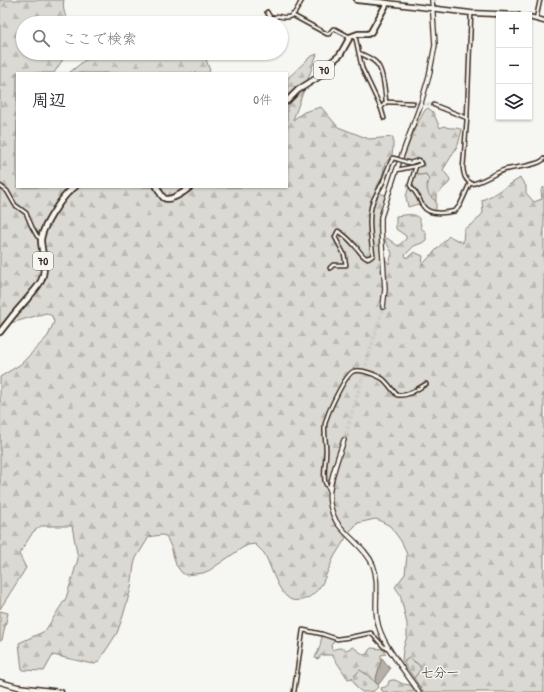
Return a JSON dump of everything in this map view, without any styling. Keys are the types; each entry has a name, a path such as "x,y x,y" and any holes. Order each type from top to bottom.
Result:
{"main road":[{"path":"357,0 471,13 496,14"},
{"path":"350,37 372,32 387,3"},
{"path":"532,18 544,21"},
{"name":"70","path":"288,100 298,90 320,76 330,63 340,55 350,37"},
{"name":"70","path":"0,332 41,281 43,268 41,239 43,230 66,195 73,188"},
{"path":"158,188 164,198 168,199 185,192 189,188"},
{"path":"0,682 30,690 61,692"}],"street":[{"path":"288,17 292,16 302,0"},
{"path":"383,307 385,289 381,230 382,217 429,76 435,45 432,0"},
{"path":"536,19 540,0"},
{"path":"267,12 269,16"},
{"path":"471,13 467,118 463,168 464,176 467,181 472,184 504,170 539,163 544,159"},
{"path":"292,16 327,34 335,28 350,37"},
{"path":"356,35 362,68 381,108 384,118"},
{"path":"358,52 368,57 380,68 386,102 381,108"},
{"path":"386,102 413,103"},
{"path":"434,105 467,118"},
{"path":"330,268 334,265 346,266 344,254 335,237 338,231 352,242 363,256 366,258 373,255 369,222 371,207 387,169 393,158 410,163 419,160 421,164 397,170"},
{"path":"416,166 410,185 418,196 423,207 427,210 438,213 455,211 460,205 470,183"},
{"path":"0,186 7,191 15,205 26,213 37,236 41,239"},
{"path":"330,490 325,482 324,476 326,451 325,424 327,416 340,388 350,374 353,371 361,371 380,378 384,380 397,395 402,396 426,384"},
{"path":"344,440 330,490 332,512 337,523 369,557 373,564 377,582 377,620 381,633 389,648 419,692"},
{"path":"294,692 303,630 337,639 370,633 384,647 389,648"}],"green space":[{"path":"0,0 64,0 63,6 66,16 16,16 16,60 62,60 55,72 16,72 16,188 288,188 288,78 310,57 317,54 293,120 304,112 321,107 338,127 369,139 393,137 392,155 385,164 382,177 375,192 386,195 378,219 380,252 389,264 392,253 385,240 387,238 398,246 406,239 406,236 396,229 396,216 413,215 419,218 421,228 426,232 426,240 414,246 405,255 407,258 414,252 423,256 422,265 449,236 463,243 464,229 475,222 483,213 482,200 495,194 520,178 526,186 526,193 534,202 542,199 541,190 544,187 544,692 423,692 414,678 420,669 419,665 410,658 403,662 402,660 403,649 407,636 407,624 400,594 395,587 405,574 407,555 401,541 390,526 375,519 358,523 350,531 334,557 322,584 316,592 301,600 292,600 287,597 275,579 264,553 255,544 242,548 210,570 203,573 186,575 182,573 176,565 166,536 162,535 149,537 136,558 131,588 117,633 99,661 95,664 53,655 44,671 22,670 19,643 45,631 66,598 78,559 72,526 41,526 33,532 19,554 26,568 0,609 0,377 21,364 48,336 54,322 52,316 46,313 11,323 0,333"},
{"path":"85,60 206,60 210,71 208,72 70,72"},
{"path":"428,108 433,112 440,128 444,126 462,130 458,145 443,170 450,179 449,183 436,195 436,201 428,192 427,186 429,179 426,174 420,175 416,173 417,169 423,163 421,158 410,161 403,159 415,128 425,110"},
{"path":"413,171 420,175 426,174 429,179 427,185 432,198 436,201 436,212 424,208 418,204 408,207 406,197"},
{"path":"0,611 8,613 2,640 0,641"},
{"path":"323,635 335,640 331,645 332,650 342,648 346,650 353,647 364,655 367,654 371,648 383,649 386,654 381,655 381,661 375,682 371,680 366,673 358,672 352,678 348,679 332,655 321,655 318,659 315,658"},
{"path":"409,658 419,665 421,669 414,678 403,662"},
{"path":"360,670 368,675 379,686 373,692 362,692 357,688 352,678"},
{"path":"392,680 410,685 416,692 382,691 381,688 388,685 389,681"}],"shaded area":[{"path":"382,658 390,669 379,684 377,684 375,682"}],"tunnel":[{"path":"413,103 434,105"},
{"path":"344,440 383,307"}],"district":[{"name":"七分一","path":"440,672"}]}
